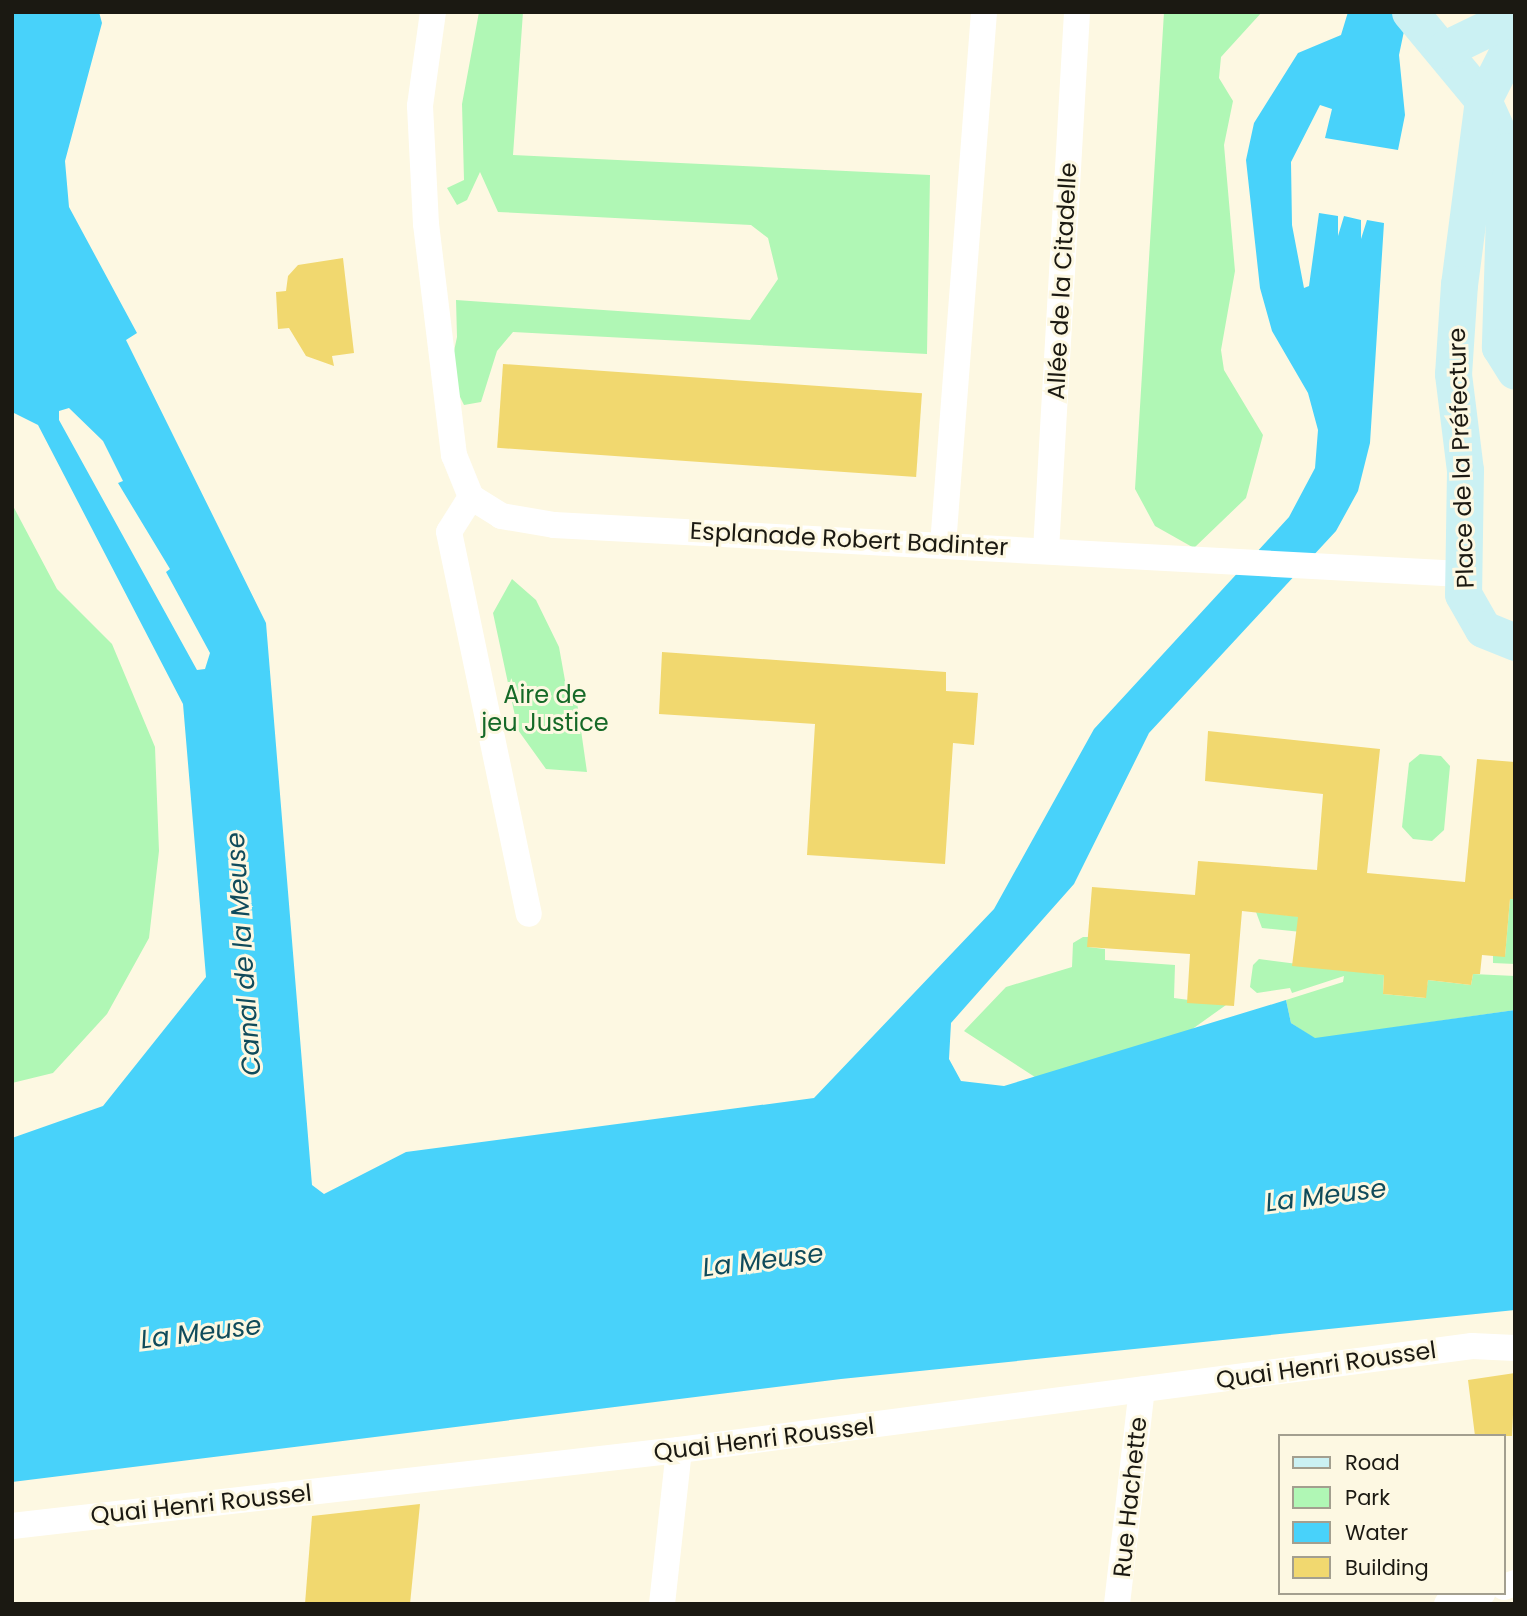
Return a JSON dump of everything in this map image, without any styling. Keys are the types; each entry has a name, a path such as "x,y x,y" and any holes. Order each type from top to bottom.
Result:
{"main road":[{"path":"1515,15 1426,31 1483,100 1506,151 1500,347 1515,371"},
{"name":"Place de la Préfecture","path":"1505,639 1469,612 1462,574 1465,470 1453,374 1459,284 1483,100 1515,37"}],"street":[{"path":"433,12 420,106 426,224 454,455 471,497 449,532 529,914"},
{"path":"943,545 984,12"},
{"name":"Allée de la Citadelle","path":"1046,550 1077,12"},
{"name":"Esplanade Robert Badinter","path":"471,497 501,516 554,525 1462,574"},
{"name":"Quai Henri Roussel","path":"12,1526 680,1450 1472,1346 1515,1348"},
{"name":"Rue Hachette","path":"1117,1604 1142,1389"},
{"path":"662,1604 680,1450"},
{"path":"1447,1604 1476,1595"}],"green space":[{"path":"479,12 523,12 513,155 930,175 927,354 513,332 497,351 481,402 464,405 449,375 457,337 456,300 750,320 778,279 768,238 751,225 498,212 480,172 467,200 457,205 447,188 464,180 462,104"},
{"path":"1164,12 1262,12 1221,57 1219,78 1233,101 1224,145 1235,271 1221,350 1224,370 1263,435 1246,498 1194,548 1155,526 1135,489"},
{"path":"12,504 57,589 112,644 155,747 159,851 149,938 107,1014 53,1073 12,1083"},
{"name":"Aire de jeu Justice","path":"512,579 536,600 559,647 566,686 577,702 587,772 546,769 518,730 493,613"},
{"path":"1420,754 1441,756 1450,766 1444,830 1432,841 1413,839 1402,827 1409,763"},
{"path":"1510,899 1515,899 1515,964 1493,963 1493,956 1505,956"},
{"path":"1256,912 1313,918 1311,933 1262,928"},
{"path":"1088,937 1088,947 1105,949 1105,960 1175,965 1174,998 1226,1005 1191,1030 1038,1079 964,1031 1006,987 1072,967 1073,943"},
{"path":"1259,959 1384,975 1383,994 1425,998 1428,980 1471,985 1473,974 1515,976 1515,1010 1315,1039 1291,1023 1286,1000 1343,982 1344,976 1292,993 1290,988 1257,993 1250,987 1253,965"}],"water":[{"path":"12,12 99,12 102,23 65,161 69,207 137,333 126,340 266,623 312,1185 324,1194 406,1152 814,1098 994,909 1094,729 1289,517 1315,468 1318,430 1308,393 1272,331 1260,288 1246,160 1254,123 1298,53 1341,35 1348,12 1408,12 1399,55 1405,115 1398,150 1325,138 1332,109 1320,105 1291,162 1292,225 1304,288 1309,286 1319,213 1338,216 1338,236 1344,216 1361,220 1361,239 1367,220 1384,223 1370,443 1358,491 1336,531 1149,733 1074,884 951,1023 949,1059 961,1081 1004,1086 1286,1000 1291,1023 1315,1038 1515,1010 1515,1310 841,1379 12,1482 12,1138 103,1106 206,977 183,704 38,425 12,412","holes":["69,408 103,441 123,481 118,483 170,569 166,572 210,653 205,669 197,670 59,420 59,411"]}],"building":[{"path":"343,258 354,353 332,356 334,366 306,356 289,328 278,329 276,292 286,291 288,276 298,265"},
{"path":"503,364 922,393 916,477 497,448"},
{"path":"662,652 946,672 946,691 978,693 974,745 953,743 945,864 807,855 815,724 659,714"},
{"path":"1208,731 1380,749 1367,873 1465,882 1477,759 1515,762 1515,899 1510,899 1505,957 1482,955 1480,974 1473,974 1471,985 1428,980 1426,998 1383,994 1384,975 1292,966 1298,917 1242,911 1234,1006 1187,1003 1190,954 1087,947 1092,887 1195,895 1198,861 1317,870 1323,794 1205,781"},
{"path":"1515,1373 1512,1436 1475,1434 1468,1380"},
{"path":"420,1504 410,1604 305,1604 312,1516"}],"water label":[{"name":"Canal de la Meuse","path":"244,954"},
{"name":"La Meuse","path":"1326,1196"},
{"name":"La Meuse","path":"763,1261"},
{"name":"La Meuse","path":"201,1333"}]}
